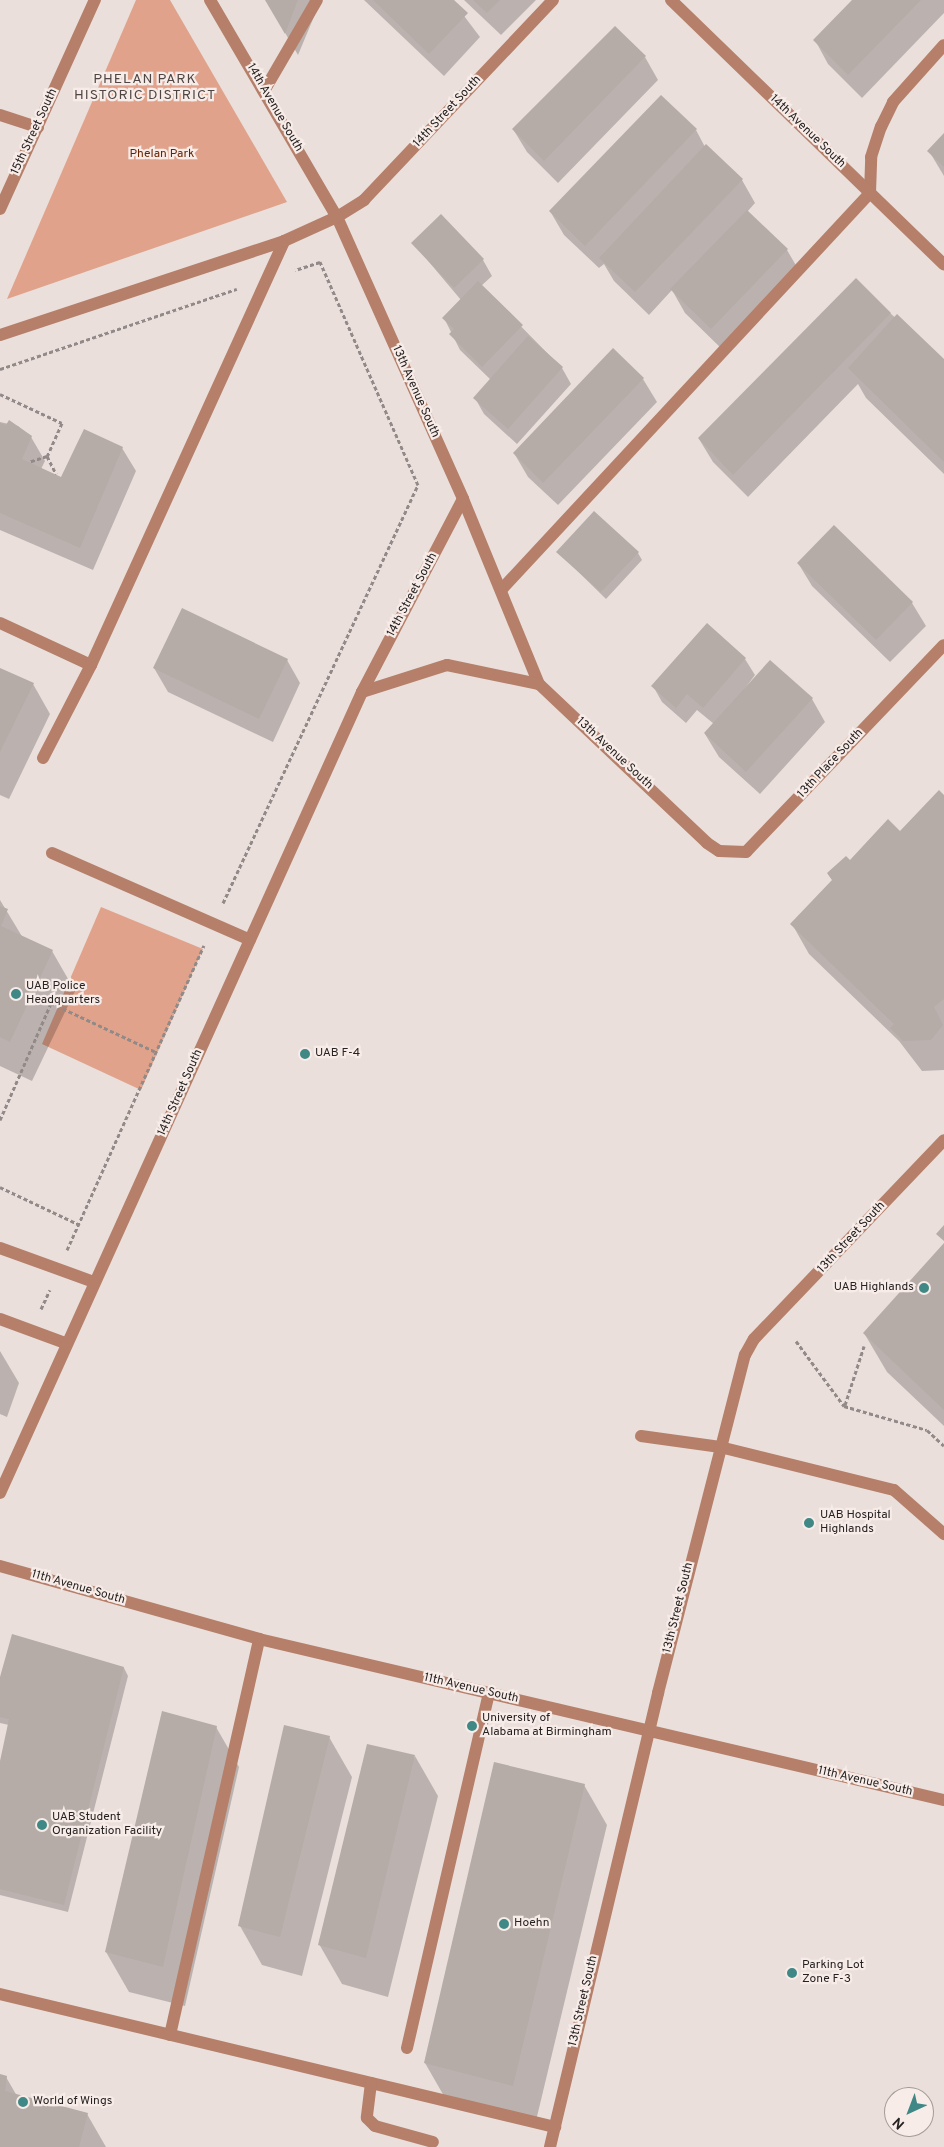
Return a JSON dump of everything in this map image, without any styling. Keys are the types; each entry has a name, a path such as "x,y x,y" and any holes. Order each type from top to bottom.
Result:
{"street":[{"name":"15th Street South","path":"0,209 95,0"},
{"name":"14th Avenue South","path":"210,0 336,217"},
{"path":"264,91 317,0"},
{"name":"14th Street South","path":"336,217 364,200 553,0"},
{"name":"14th Avenue South","path":"671,0 944,265"},
{"path":"500,590 870,193 872,157 881,127 894,102 944,45"},
{"path":"0,115 38,127"},
{"path":"0,335 284,241 336,217"},
{"name":"13th Avenue South","path":"336,217 464,499 539,684 707,843"},
{"path":"43,758 91,665 284,241"},
{"name":"14th Street South","path":"0,1493 65,1343 362,692 464,499"},
{"path":"0,623 91,665"},
{"name":"13th Place South","path":"707,843 719,851 746,852 944,644"},
{"path":"362,692 447,665 539,684"},
{"path":"52,853 250,940"},
{"name":"13th Street South","path":"550,2147 648,1733 745,1355 754,1339 944,1140"},
{"path":"0,1248 94,1282"},
{"path":"0,1318 65,1343"},
{"path":"641,1436 720,1447 894,1490 944,1534"},
{"name":"11th Avenue South","path":"0,1566 259,1639 489,1693 648,1733 944,1800"},
{"path":"170,2035 259,1639"},
{"path":"407,2048 489,1693"},
{"path":"0,1994 555,2127"},
{"path":"371,2083 367,2118 375,2126 433,2142"}],"path":[{"path":"0,369 320,262 418,485 214,924 78,1224 58,1269 36,1332"},
{"path":"0,394 62,423 47,456 29,462"},
{"path":"47,456 56,474"},
{"path":"0,1120 51,1003 156,1052"},
{"path":"0,1187 78,1224"},
{"path":"796,1340 844,1406 927,1430 944,1446"},
{"path":"844,1406 864,1346"}],"green space":[{"name":"Phelan Park","path":"136,0 170,0 287,202 7,299"},
{"path":"101,907 203,949 141,1090 42,1044"}],"building":[{"path":"265,0 298,0 285,34"},
{"path":"373,0 454,0 468,13 429,54"},
{"path":"473,0 500,0 487,13"},
{"path":"852,0 921,0 848,75 813,40"},
{"path":"615,26 646,56 544,161 512,129"},
{"path":"661,95 697,129 585,246 549,211"},
{"path":"944,133 944,167 927,151"},
{"path":"706,144 743,179 635,292 599,258"},
{"path":"747,210 788,249 711,329 670,289"},
{"path":"441,214 484,259 454,288 411,243"},
{"path":"856,278 891,313 733,475 698,438"},
{"path":"478,281 523,325 482,367 449,334 454,329 442,318"},
{"path":"897,314 944,359 944,462 848,368"},
{"path":"528,336 563,367 508,429 473,398"},
{"path":"613,348 644,378 543,483 513,453"},
{"path":"9,420 32,436 22,459 61,477 84,429 123,447 80,548 0,513 0,423 6,425"},
{"path":"594,511 639,552 601,592 556,552"},
{"path":"834,525 913,602 876,640 797,563"},
{"path":"182,608 288,659 259,719 153,668"},
{"path":"707,623 746,658 703,708 687,694 676,708 651,686"},
{"path":"770,660 813,698 746,772 704,733"},
{"path":"0,668 34,683 0,752"},
{"path":"939,790 944,795 944,999 934,1007 943,1025 931,1040 903,1041 890,1028 894,1024 790,924 832,880 827,873 846,856 850,860 888,819 900,831"},
{"name":"UAB Police Headquarters","path":"0,906 8,909 1,926 53,950 10,1042 0,1037"},
{"path":"944,1225 944,1241 936,1234"},
{"name":"UAB Highlands","path":"944,1243 944,1410 863,1333"},
{"name":"UAB Student Organization Facility","path":"12,1634 124,1667 64,1905 0,1889 0,1761 9,1719 0,1717 0,1677"},
{"path":"162,1711 217,1726 163,1967 105,1952"},
{"path":"284,1725 330,1736 280,1937 238,1926"},
{"path":"367,1744 415,1755 366,1958 318,1945"},
{"name":"Hoehn","path":"494,1762 585,1784 513,2086 424,2063"},
{"name":"World of Wings","path":"0,2074 7,2076 5,2091 88,2113 79,2147 0,2147"}],"place":[{"name":"UAB Police Headquarters","path":"16,994"},
{"name":"UAB F-4","path":"305,1054"},
{"name":"UAB Highlands","path":"924,1288"},
{"name":"UAB Hospital Highlands","path":"809,1523"},
{"name":"University of Alabama at Birmingham","path":"472,1726"},
{"name":"UAB Student Organization Facility","path":"42,1825"},
{"name":"Hoehn","path":"504,1924"},
{"name":"Parking Lot Zone F-3","path":"792,1973"},
{"name":"World of Wings","path":"23,2102"}],"district":[{"name":"PHELAN PARK HISTORIC DISTRICT","path":"145,88"}]}
